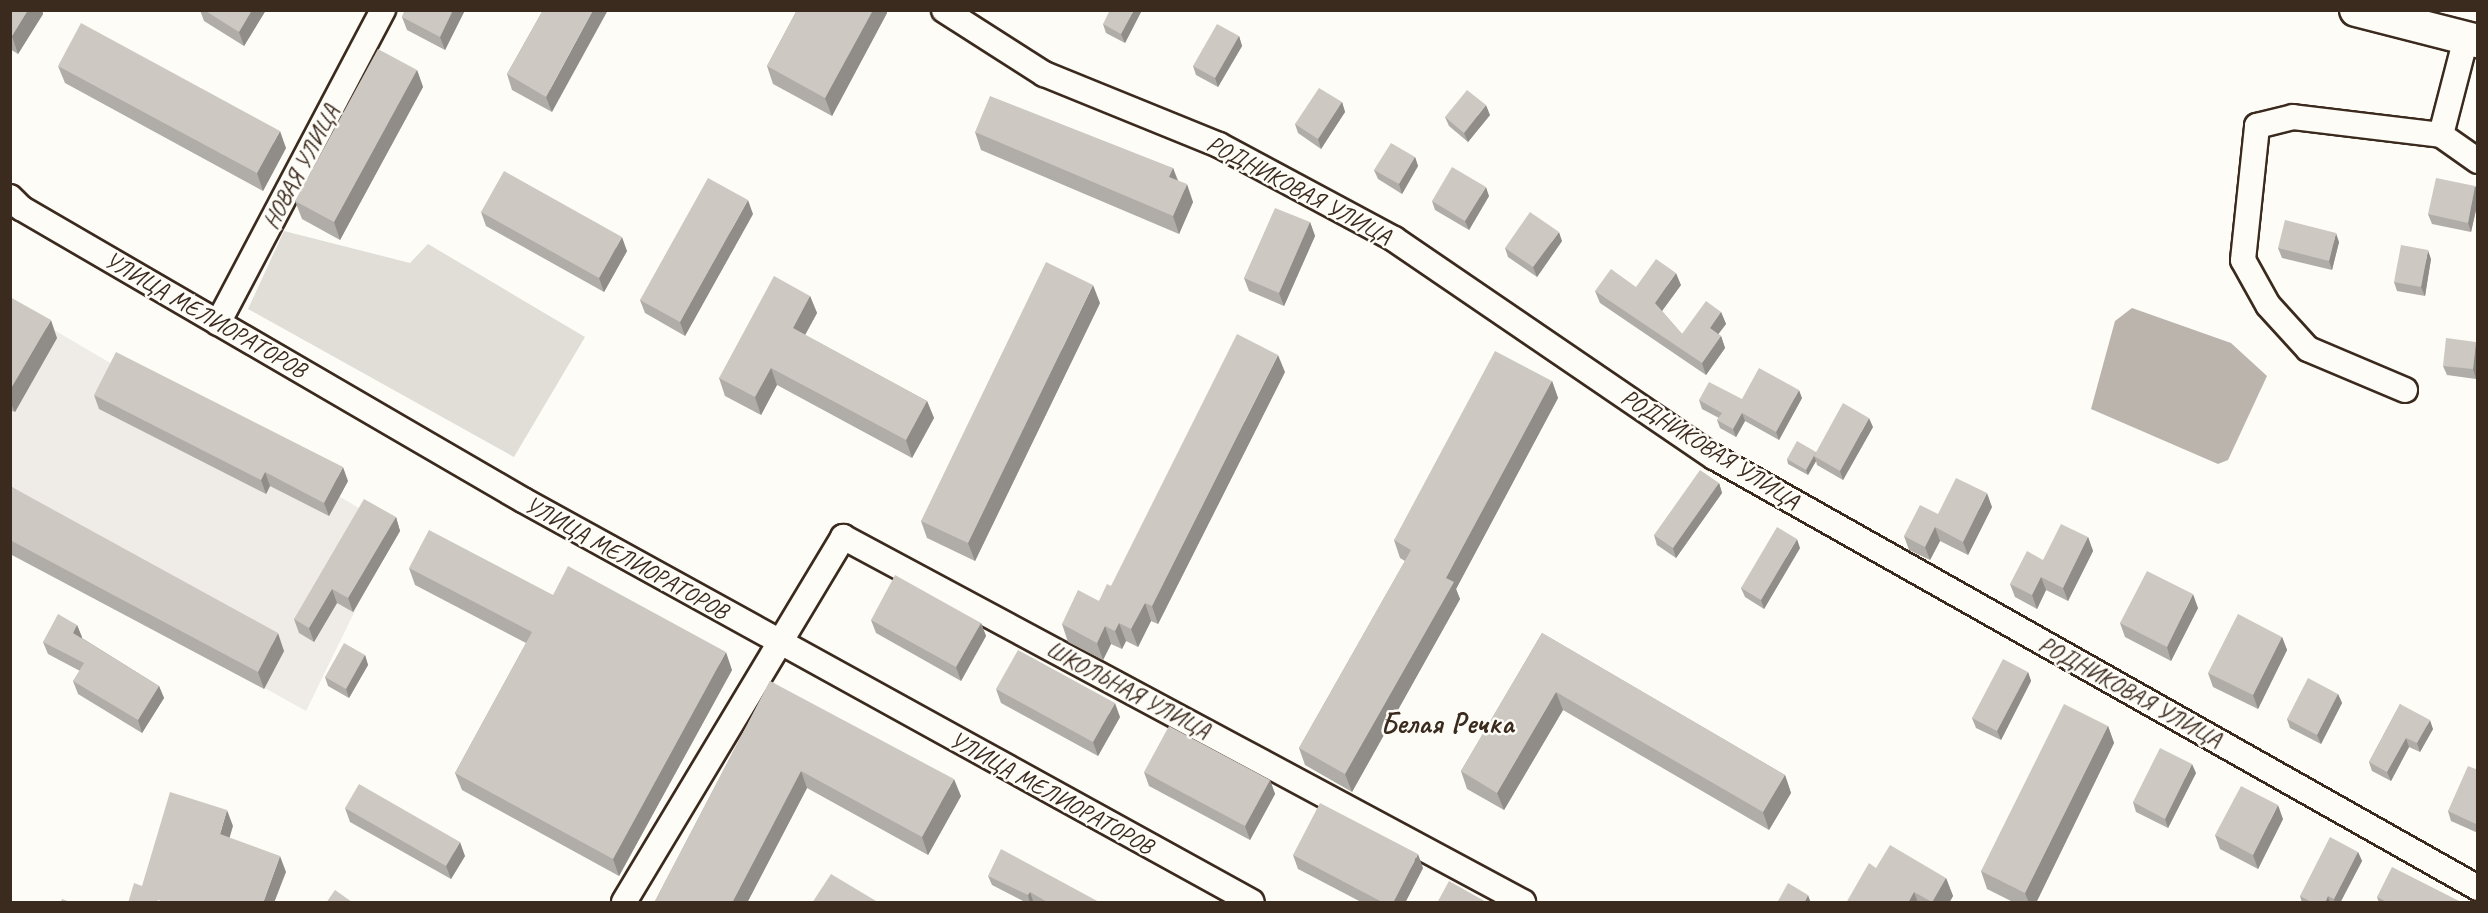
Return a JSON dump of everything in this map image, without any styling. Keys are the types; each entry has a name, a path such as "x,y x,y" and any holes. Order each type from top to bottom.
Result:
{"main road":[{"path":"2356,10 2472,40"}],"street":[{"name":"НОВАЯ УЛИЦА","path":"218,323 383,10"},
{"name":"РОДНИКОВАЯ УЛИЦА","path":"944,10 1044,74 1219,145 1395,239 1714,457 2478,888"},
{"path":"2441,135 2472,40"},
{"path":"2405,390 2308,349 2268,305 2244,260 2256,126 2293,117 2441,135 2478,161"},
{"name":"УЛИЦА МЕЛИОРАТОРОВ","path":"10,196 21,208 218,323 778,644 1252,903"},
{"name":"ШКОЛЬНАЯ УЛИЦА","path":"778,644 843,537 1523,903"},
{"path":"624,903 778,644"}],"shaded area":[{"path":"284,231 410,263 428,244 585,337 514,457 248,309"},
{"path":"11,305 395,529 306,711 11,547"},
{"path":"2132,308 2231,343 2267,376 2228,460 2218,464 2091,409 2115,321"}],"building":[{"path":"10,10 28,10 12,36 10,35"},
{"path":"204,10 252,10 239,32"},
{"path":"405,10 453,10 440,37 402,17"},
{"path":"543,10 593,10 546,97 507,74"},
{"path":"797,10 873,10 825,98 767,66"},
{"path":"1110,10 1134,10 1121,34 1103,24"},
{"path":"81,23 280,131 257,173 58,66"},
{"path":"1217,24 1239,36 1215,78 1193,66"},
{"path":"378,49 417,70 334,222 295,201"},
{"path":"1319,88 1342,102 1318,139 1295,124"},
{"path":"1467,90 1486,105 1464,133 1445,117"},
{"path":"990,96 1173,168 1169,177 1187,184 1173,216 975,132"},
{"path":"1391,143 1415,157 1399,184 1374,170"},
{"path":"1452,167 1486,187 1465,221 1432,201"},
{"path":"504,171 622,237 599,278 481,212"},
{"path":"708,178 748,200 680,322 640,300"},
{"path":"2436,178 2475,186 2468,223 2428,214"},
{"path":"1275,208 1310,222 1279,293 1244,278"},
{"path":"1530,212 1559,232 1533,267 1505,248"},
{"path":"2285,220 2336,233 2329,261 2278,248"},
{"path":"2401,245 2428,250 2421,287 2394,282"},
{"path":"1656,259 1676,273 1655,303 1682,334 1706,301 1721,312 1710,328 1721,336 1702,363 1595,291 1611,269 1636,287"},
{"path":"1046,262 1093,285 968,543 921,521"},
{"path":"774,276 810,296 793,328 927,401 906,440 771,368 755,397 719,378"},
{"path":"10,297 51,320 10,390"},
{"path":"1237,334 1278,355 1152,606 1145,603 1131,629 1119,623 1115,631 1105,626 1097,643 1062,624 1078,590 1099,601 1107,584 1111,586"},
{"path":"2446,338 2476,342 2473,369 2443,366"},
{"path":"1495,351 1552,381 1446,578 1454,582 1345,774 1299,748 1411,550 1394,540"},
{"path":"116,352 343,467 324,503 265,472 261,480 94,395"},
{"path":"1759,368 1799,390 1776,432 1742,413 1733,429 1717,420 1722,413 1699,400 1709,382 1742,399"},
{"path":"1843,403 1869,418 1840,471 1814,456"},
{"path":"1797,441 1816,452 1806,470 1787,459"},
{"path":"1700,470 1719,483 1673,548 1654,535"},
{"path":"1956,478 1987,493 1963,542 1935,527 1925,547 1904,536 1920,505 1938,514"},
{"path":"10,486 278,633 258,672 10,540"},
{"path":"364,499 396,517 348,598 332,589 309,628 294,619"},
{"path":"2061,524 2088,537 2063,588 2041,577 2032,595 2010,584 2027,551 2043,560"},
{"path":"1777,527 1797,539 1761,600 1741,588"},
{"path":"429,530 553,595 568,566 726,652 613,859 455,773 532,632 409,568"},
{"path":"2147,571 2193,594 2167,647 2120,623"},
{"path":"895,575 981,623 956,667 871,620"},
{"path":"58,614 77,625 73,633 159,686 138,720 73,681 84,663 43,642"},
{"path":"2238,614 2282,637 2253,695 2208,673"},
{"path":"1542,633 1785,775 1763,812 1556,692 1497,793 1461,771"},
{"path":"344,643 365,655 346,689 325,677"},
{"path":"1018,650 1115,703 1093,742 996,689"},
{"path":"2003,659 2028,672 1997,731 1972,718"},
{"path":"2308,678 2338,694 2317,735 2287,719"},
{"path":"770,681 954,779 922,837 801,771 732,903 654,903"},
{"path":"2064,704 2108,726 2025,893 1981,871"},
{"path":"2400,704 2430,720 2417,743 2406,738 2387,772 2369,762"},
{"path":"1169,726 1270,780 1245,826 1144,772"},
{"path":"2160,748 2192,764 2165,819 2133,802"},
{"path":"2468,766 2478,770 2478,825 2448,811"},
{"path":"359,784 460,842 446,866 345,808"},
{"path":"2241,786 2278,805 2253,855 2215,835"},
{"path":"170,792 227,810 220,834 280,856 263,903 166,903 158,900 157,903 128,903 134,883 142,886"},
{"path":"1320,803 1418,854 1393,903 1384,903 1293,855"},
{"path":"2330,837 2358,852 2334,899 2328,896 2325,903 2313,903 2300,896"},
{"path":"1890,845 1946,878 1932,902 1914,892 1908,903 1846,903 1869,863 1876,868"},
{"path":"1001,849 1101,903 1049,903 1030,892 1028,895 988,876"},
{"path":"2392,867 2463,903 2389,903 2377,897"},
{"path":"831,874 876,901 875,903 812,903"},
{"path":"1449,881 1488,903 1437,903"},
{"path":"1788,883 1808,895 1804,903 1777,903"},
{"path":"335,890 352,902 352,903 326,903"},
{"path":"62,899 73,903 60,903"}],"district":[{"name":"Белая Речка","path":"1447,723"}]}
